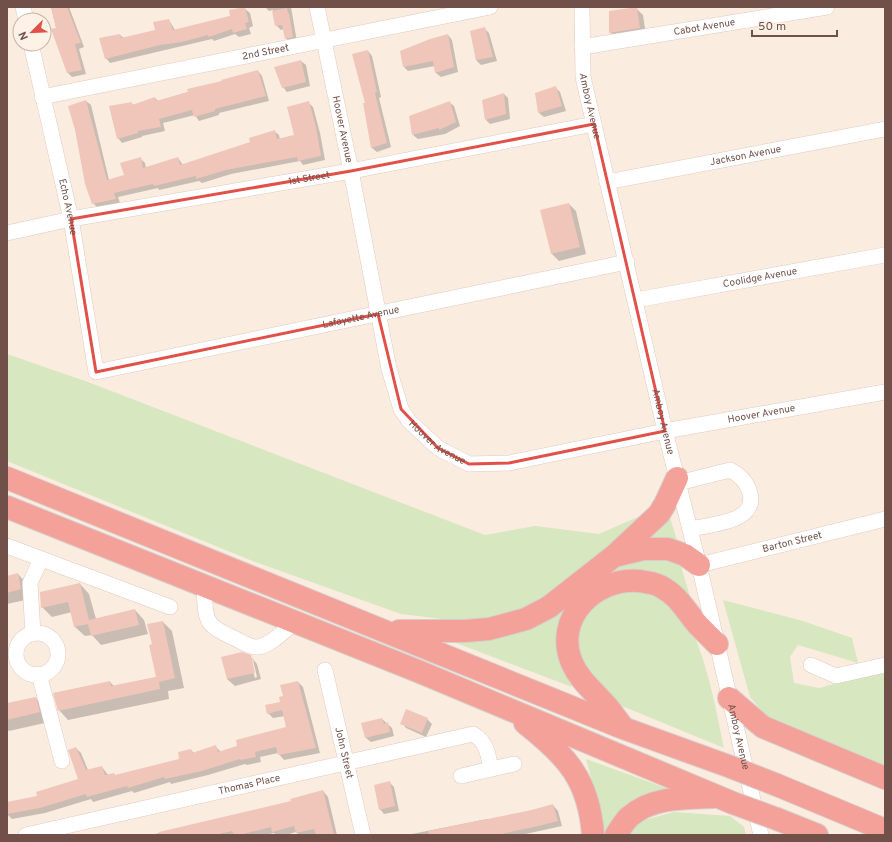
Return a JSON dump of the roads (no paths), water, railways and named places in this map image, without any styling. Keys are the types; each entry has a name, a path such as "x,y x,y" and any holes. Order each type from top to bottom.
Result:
{"highway":[{"path":"7,478 388,631 623,728 731,767 885,830"},
{"path":"388,631 465,631 489,628 526,619 549,607 614,556 659,514 678,481"},
{"path":"7,508 506,707 726,800 817,835"},
{"path":"614,556 643,549 668,549 685,555 699,565"},
{"path":"623,728 605,704 583,682 570,656 567,638 571,619 587,597 605,586 618,582 630,580 659,585 680,600 697,624 717,644"},
{"path":"729,698 763,727 885,778"},
{"path":"506,707 554,746 572,767 585,792 591,817 593,835"},
{"path":"616,835 628,818 651,803 677,798 726,800"}],"street":[{"name":"Hoover Avenue","path":"317,7 351,171 389,368 401,409 409,421 438,448 470,464 510,463 665,431 885,392"},
{"name":"2nd Street","path":"42,97 490,7"},
{"name":"Amboy Avenue","path":"582,7 583,77 636,300 665,431 699,565 761,835"},
{"name":"Cabot Avenue","path":"582,47 827,7"},
{"name":"Echo Avenue","path":"33,52 71,219 96,372"},
{"name":"1st Street","path":"7,233 71,219 351,171 594,124"},
{"name":"Jackson Avenue","path":"607,182 885,130"},
{"name":"Coolidge Avenue","path":"636,300 885,256"},
{"name":"Lafayette Avenue","path":"96,372 627,262"},
{"path":"678,481 730,470 743,479 748,486 751,506 746,513 739,518 690,529"},
{"name":"Barton Street","path":"699,565 885,520"},
{"path":"7,546 170,607"},
{"path":"33,634 30,583 41,559"},
{"path":"204,587 206,613 211,626 257,647 268,643 294,623"},
{"path":"33,634 44,634 51,638 56,645 58,653 52,668 39,674 29,673 22,669 12,655 22,639 33,634"},
{"path":"811,665 836,676 885,665"},
{"name":"John Street","path":"325,670 363,835"},
{"path":"39,674 62,761"},
{"name":"Thomas Place","path":"26,835 346,764 473,734 481,739 486,748 491,769"},
{"path":"460,776 514,764"}]}
